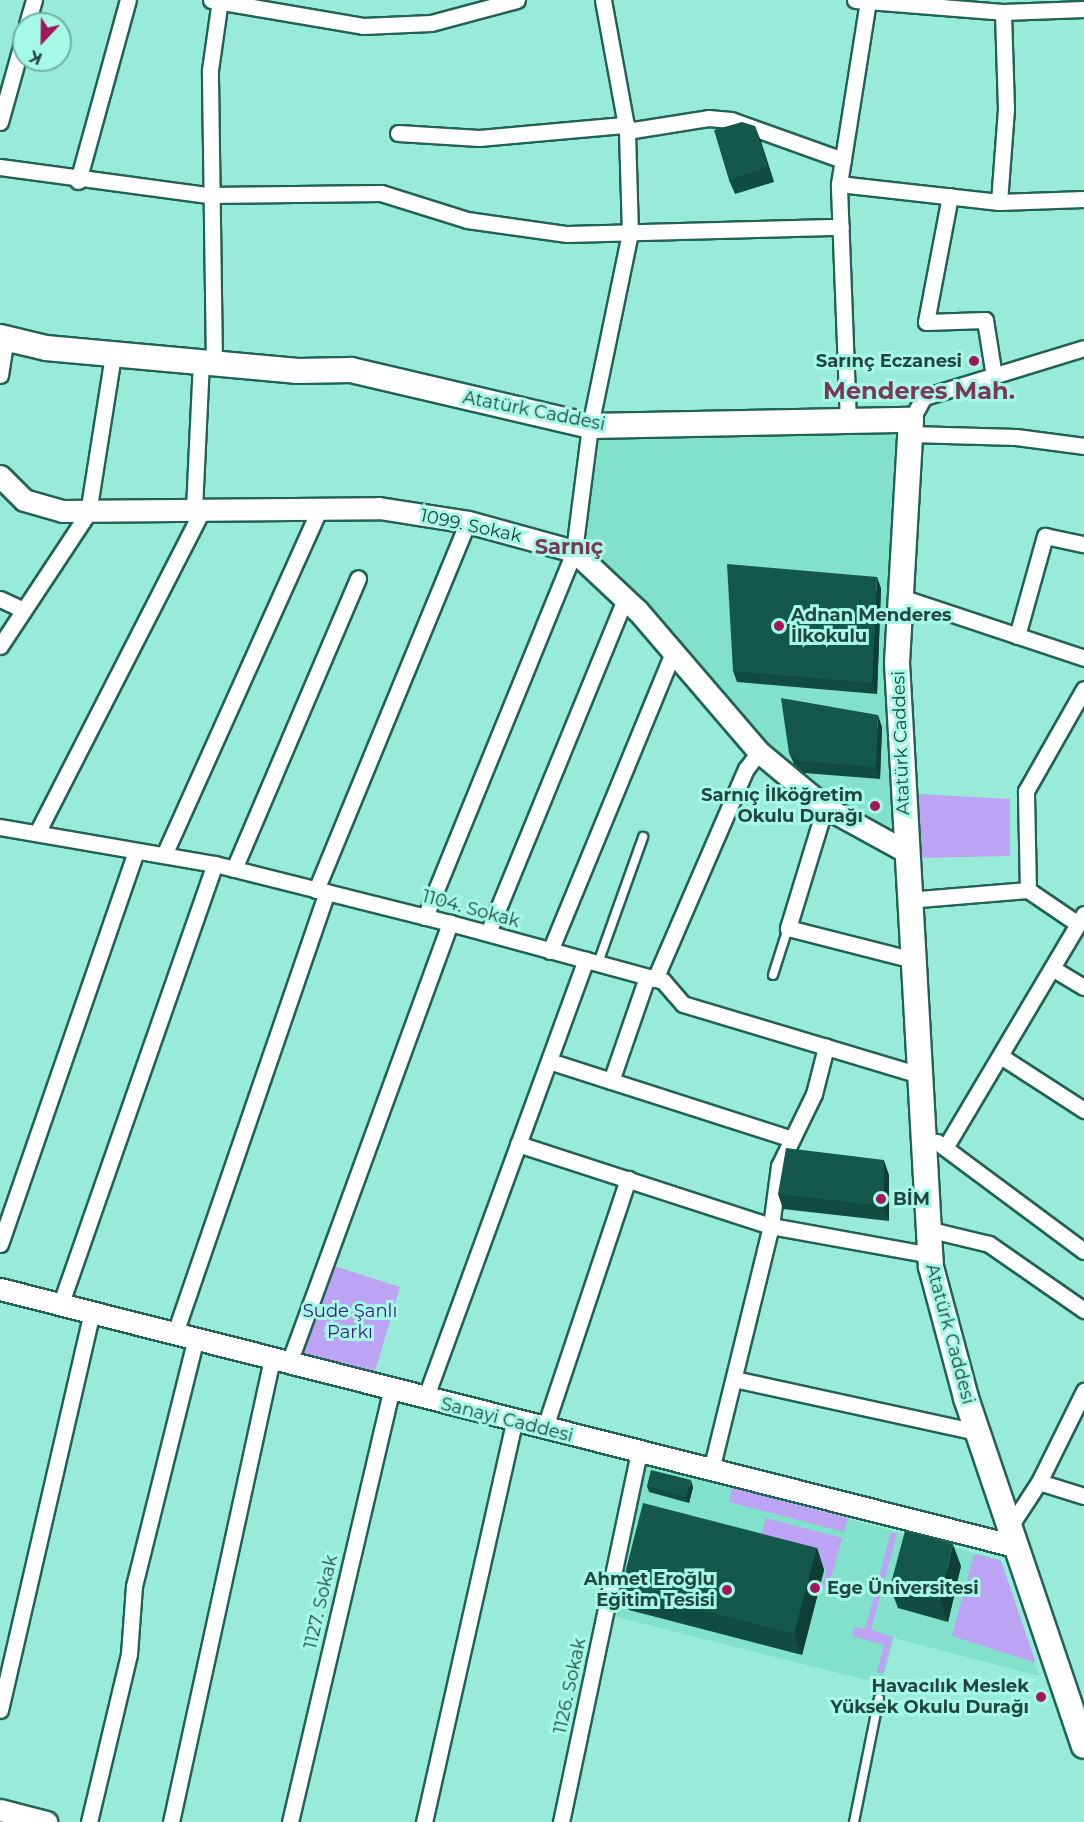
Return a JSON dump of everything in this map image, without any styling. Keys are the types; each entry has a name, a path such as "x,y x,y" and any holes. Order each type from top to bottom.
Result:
{"main road":[{"name":"Atatürk Caddesi","path":"3,337 113,355 208,363 351,370 590,426 848,422 910,427 897,663 919,1128 930,1255 978,1432 1084,1746"}],"street":[{"path":"78,181 128,0"},
{"path":"37,833 198,509 208,363 210,70 216,0 363,26 431,23 517,0"},
{"path":"425,917 574,551 590,426 630,233 627,128 603,0"},
{"path":"848,422 839,184 864,1 1003,12 1084,9"},
{"path":"999,202 1006,109 1003,12"},
{"path":"0,122 14,72"},
{"path":"398,133 479,138 627,128 708,118 731,120 843,160"},
{"path":"0,167 78,181 208,195 381,193 516,229 630,233 841,227"},
{"path":"839,184 999,202 1084,199"},
{"path":"950,196 926,322 985,320 994,376"},
{"path":"0,375 3,337"},
{"path":"1084,348 924,397 910,427 1084,446"},
{"path":"0,646 88,513 113,355"},
{"name":"1099. Sokak","path":"0,476 24,500 88,513 198,509 379,508 468,522 574,551 626,599 759,752 825,807 905,852"},
{"path":"164,855 320,508"},
{"path":"175,1333 322,891 468,522"},
{"path":"1017,636 1045,536 1084,544"},
{"path":"234,869 358,578"},
{"path":"901,597 1084,658"},
{"path":"0,599 24,610"},
{"path":"488,933 626,599"},
{"path":"550,951 673,652"},
{"path":"1028,890 1026,791 1084,689"},
{"path":"611,1081 651,978 746,769 759,752"},
{"path":"825,807 788,928 910,959"},
{"name":"1104. Sokak","path":"0,827 215,864 488,933 651,978 683,1004 916,1074"},
{"path":"0,1244 136,850"},
{"path":"61,1303 215,864"},
{"path":"907,900 1028,890 1081,919 1002,1057 945,1148"},
{"path":"171,1822 281,1361 450,923"},
{"path":"425,1399 549,1061 592,962"},
{"path":"1052,968 1084,987"},
{"path":"711,1470 771,1226 779,1166 814,1094 826,1047"},
{"path":"1002,1057 1084,1110"},
{"path":"549,1061 792,1139"},
{"path":"919,1128 1084,1251"},
{"path":"518,1144 771,1226 930,1255"},
{"path":"544,1430 628,1179"},
{"path":"927,1228 989,1244 1084,1310"},
{"name":"Sanayi Caddesi","path":"0,1288 92,1310 544,1430 1012,1537"},
{"path":"0,1710 92,1310"},
{"path":"89,1822 129,1654 134,1586 196,1338"},
{"path":"734,1378 978,1432"},
{"name":"1127. Sokak","path":"290,1822 391,1391"},
{"path":"1012,1537 1084,1391"},
{"path":"424,1822 514,1422"},
{"name":"1126. Sokak","path":"561,1822 639,1452"},
{"path":"1039,1482 1084,1496"},
{"path":"13,1816 46,1822"}],"lane":[{"path":"592,962 643,837"},
{"path":"773,975 788,928"},
{"path":"854,1822 879,1698"}],"shaded area":[{"name":"Adnan Menderes İlkokulu","path":"911,420 905,851 825,807 574,551 590,426"},
{"name":"Ege Üniversitesi","path":"647,1465 1001,1560 1039,1676 894,1638 882,1684 613,1616"}],"green space":[{"path":"916,794 1010,799 1010,856 917,858"},
{"name":"Sude Şanlı Parkı","path":"331,1265 400,1287 375,1371 298,1354"},
{"path":"732,1488 848,1518 844,1532 729,1502"},
{"path":"766,1518 842,1538 828,1590 822,1588 826,1569 756,1551"},
{"path":"891,1532 897,1534 871,1630 893,1637 883,1674 877,1672 884,1645 852,1636 854,1627 865,1629"},
{"path":"974,1554 1001,1561 1036,1663 952,1636"}],"building":[{"path":"742,122 755,126 768,167 729,180 714,130"},
{"path":"727,564 877,577 872,683 733,671"},
{"path":"781,698 878,715 876,767 800,761 789,753"},
{"path":"786,1148 884,1160 884,1206 778,1194"},
{"path":"651,1470 691,1480 686,1497 647,1486"},
{"name":"Ahmet Eroğlu Eğitim Tesisi","path":"643,1503 817,1548 794,1634 621,1589"},
{"path":"905,1531 953,1544 940,1600 890,1587"}],"place":[{"name":"Sarınç Eczanesi","path":"974,361"},
{"name":"Adnan Menderes İlkokulu","path":"779,626"},
{"name":"Sarnıç İlköğretim Okulu Durağı","path":"875,806"},
{"name":"BİM","path":"881,1199"},
{"name":"Ege Üniversitesi","path":"815,1588"},
{"name":"Ahmet Eroğlu Eğitim Tesisi","path":"727,1590"},
{"name":"Havacılık Meslek Yüksek Okulu Durağı","path":"1041,1697"}],"district":[{"name":"Menderes Mah.","path":"919,391"},
{"name":"Sarnıç","path":"569,547"}]}
